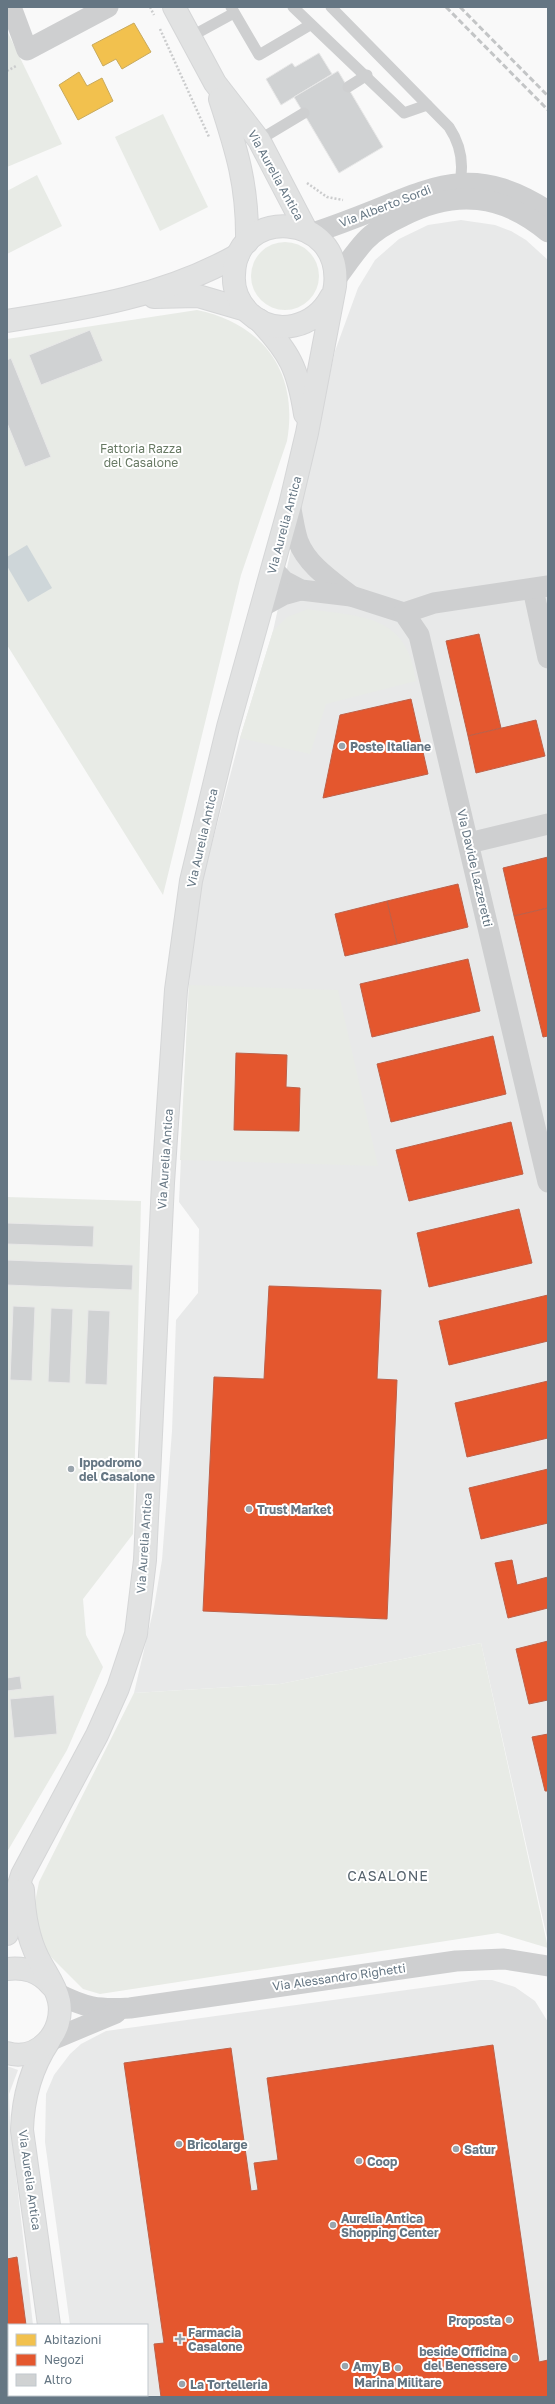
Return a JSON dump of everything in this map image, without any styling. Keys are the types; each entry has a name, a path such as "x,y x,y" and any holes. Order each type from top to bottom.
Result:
{"street":[{"path":"10,7 27,50 108,7"},
{"name":"Via Aurelia Antica","path":"174,7 215,83 259,140 309,232"},
{"name":"Via Aurelia Antica","path":"215,83 239,158 246,202 243,248 234,271 235,288 253,315 288,353 301,386 307,433"},
{"name":"Via Alberto Sordi","path":"309,232 422,190 460,182 476,183 513,193 548,211"},
{"name":"Via Alberto Sordi","path":"333,288 366,240 396,219 418,208 442,200 458,199 492,202 523,214 548,232"},
{"name":"Via Aurelia Antica","path":"7,1934 11,1910 22,1875 98,1735 118,1688 136,1634 145,1560 163,1183 176,990 191,881 228,727 290,505 307,433 333,288 335,269 330,254 325,244 309,232 290,226 275,226 260,232 243,248"},
{"path":"139,297 197,275 243,248"},
{"path":"7,321 139,297 198,296 253,315 281,327 297,326 317,315 333,288"},
{"path":"290,505 298,541 304,554 318,569 350,596"},
{"path":"272,568 297,566 318,569"},
{"path":"272,568 284,581 301,590 350,596 404,613 434,603 540,587 548,658"},
{"path":"261,607 283,595 301,590"},
{"name":"Via Davide Lazzeretti","path":"404,613 413,624 423,644 548,1182"},
{"path":"469,843 548,824"},
{"name":"Via Aurelia Antica","path":"22,1875 26,1924 38,1957 55,1991 61,2013 55,2032 41,2053 28,2082 24,2097 22,2130 50,2324"},
{"name":"Via Alessandro Righetti","path":"130,2008 456,1960 504,1959 548,1966"},
{"path":"7,1969 18,1968 32,1970 45,1978 55,1991 80,2005 98,2010 130,2008"},
{"path":"7,2053 24,2054 38,2050 49,2041 99,2018 130,2008"}],"lane":[{"path":"293,7 367,75 404,113 426,105"},
{"path":"331,7 449,127 459,145 462,157 460,182"},
{"path":"190,37 232,10 259,54 310,24"},
{"path":"348,87 367,75"},
{"path":"259,140 304,113"}],"path":[{"path":"150,7 157,21"},
{"path":"160,28 210,140"},
{"path":"307,183 326,197 348,200"}],"shaded area":[{"path":"461,220 495,225 511,231 526,240 548,260 548,1942 481,1643 280,1684 134,1693 154,1607 162,1560 172,1431 176,1320 198,1293 199,1229 179,1202 189,985 193,935 203,878 240,738 273,631 335,351 358,288 375,260 399,239 428,225"},
{"path":"27,545 52,588 28,602 7,566 7,557"},
{"name":"Aurelia Antica Shopping Center","path":"480,1980 492,1980 515,1987 535,2001 548,2022 548,2397 81,2397 148,2396 148,2324 70,2324 45,2142 46,2094 54,2075 70,2054 81,2044 106,2031"},
{"path":"7,2066 18,2070 9,2094 10,2122 33,2324 8,2324 8,2396 42,2397 7,2397"}],"green space":[{"path":"7,31 62,144 7,167"},
{"path":"163,114 208,207 160,231 115,137"},
{"path":"37,175 62,226 7,254 7,191"},
{"path":"285,242 298,245 309,252 316,263 319,276 316,289 309,300 298,307 285,310 272,307 261,300 254,289 251,276 254,263 261,252 272,245"},
{"name":"Fattoria Razza del Casalone","path":"197,310 221,317 241,327 258,340 272,355 281,373 287,394 289,416 287,441 241,575 163,895 7,645 7,339"},
{"path":"308,609 364,618 379,623 392,631 403,643 411,659 416,681 326,704 310,754 240,738 273,631 287,617"},
{"path":"189,985 338,990 378,1166 180,1160"},
{"name":"Ippodromo del Casalone","path":"7,1197 141,1201 133,1534 83,1599 86,1635 103,1667 67,1750 7,1852"},
{"path":"481,1643 548,1948 498,1933 100,1994 83,1989 46,1952 41,1942 34,1907 39,1882 134,1693 280,1684"}],"building: Abitazioni":[{"path":"134,23 151,52 122,69 116,59 103,66 92,45"},
{"path":"79,72 87,86 102,78 113,101 78,120 59,85"}],"building: Negozi":[{"path":"479,634 501,728 468,736 446,641"},
{"path":"411,699 428,774 323,798 340,715"},
{"path":"536,720 545,756 476,773 468,736"},
{"path":"548,857 548,908 514,916 503,868"},
{"path":"458,884 468,927 397,944 387,901"},
{"path":"387,901 397,944 345,956 335,914"},
{"path":"548,908 548,1036 543,1037 514,916"},
{"path":"468,959 480,1011 372,1037 360,984"},
{"path":"493,1036 506,1094 391,1122 377,1064"},
{"path":"236,1053 287,1055 286,1087 300,1088 299,1131 234,1130"},
{"path":"511,1122 523,1174 409,1201 396,1150"},
{"path":"519,1209 532,1263 429,1287 417,1233"},
{"path":"269,1286 381,1290 377,1379 397,1380 387,1619 203,1611 214,1377 264,1379"},
{"path":"548,1295 548,1341 449,1365 439,1321"},
{"path":"548,1381 548,1438 467,1457 455,1403"},
{"path":"548,1469 548,1523 481,1539 469,1488"},
{"path":"512,1560 517,1585 548,1577 548,1608 508,1618 495,1563"},
{"path":"548,1641 548,1700 529,1704 516,1649"},
{"path":"548,1734 548,1791 545,1791 532,1737"},
{"name":"Aurelia Antica Shopping Center","path":"493,2045 539,2362 548,2360 548,2397 161,2397 154,2344 164,2343 124,2063 231,2048 251,2191 258,2190 254,2163 278,2160 267,2078"},
{"path":"17,2257 26,2324 8,2324 8,2353 7,2353 7,2259"}],"building: Altro":[{"path":"319,53 332,74 281,105 266,79 292,63 295,67"},
{"path":"338,71 383,147 339,173 294,97"},
{"path":"90,330 103,361 41,385 29,355"},
{"path":"11,358 51,457 25,467 7,423 7,360"},
{"path":"7,1223 94,1226 93,1247 7,1244"},
{"path":"7,1260 133,1265 132,1290 7,1285"},
{"path":"13,1306 35,1307 32,1381 10,1380"},
{"path":"51,1308 73,1309 70,1383 48,1382"},
{"path":"88,1310 110,1311 107,1385 85,1384"},
{"path":"20,1676 22,1689 7,1691 7,1678"},
{"path":"54,1695 57,1734 14,1738 10,1699"}],"railway":[{"path":"446,7 548,110"},
{"path":"460,7 548,96"}],"place":[{"name":"Poste Italiane","path":"342,746"},
{"name":"Ippodromo del Casalone","path":"71,1469"},
{"name":"Trust Market","path":"249,1509"},
{"name":"Bricolarge","path":"179,2144"},
{"name":"Satur","path":"456,2149"},
{"name":"Coop","path":"359,2161"},
{"name":"Aurelia Antica Shopping Center","path":"333,2225"},
{"name":"Proposta","path":"509,2320"},
{"name":"Farmacia Casalone","path":"180,2339"},
{"name":"beside Officina del Benessere","path":"515,2358"},
{"name":"Amy B","path":"345,2366"},
{"name":"Marina Militare","path":"398,2368"},
{"name":"La Tortelleria","path":"182,2384"}],"district":[{"name":"CASALONE","path":"388,1875"}]}
